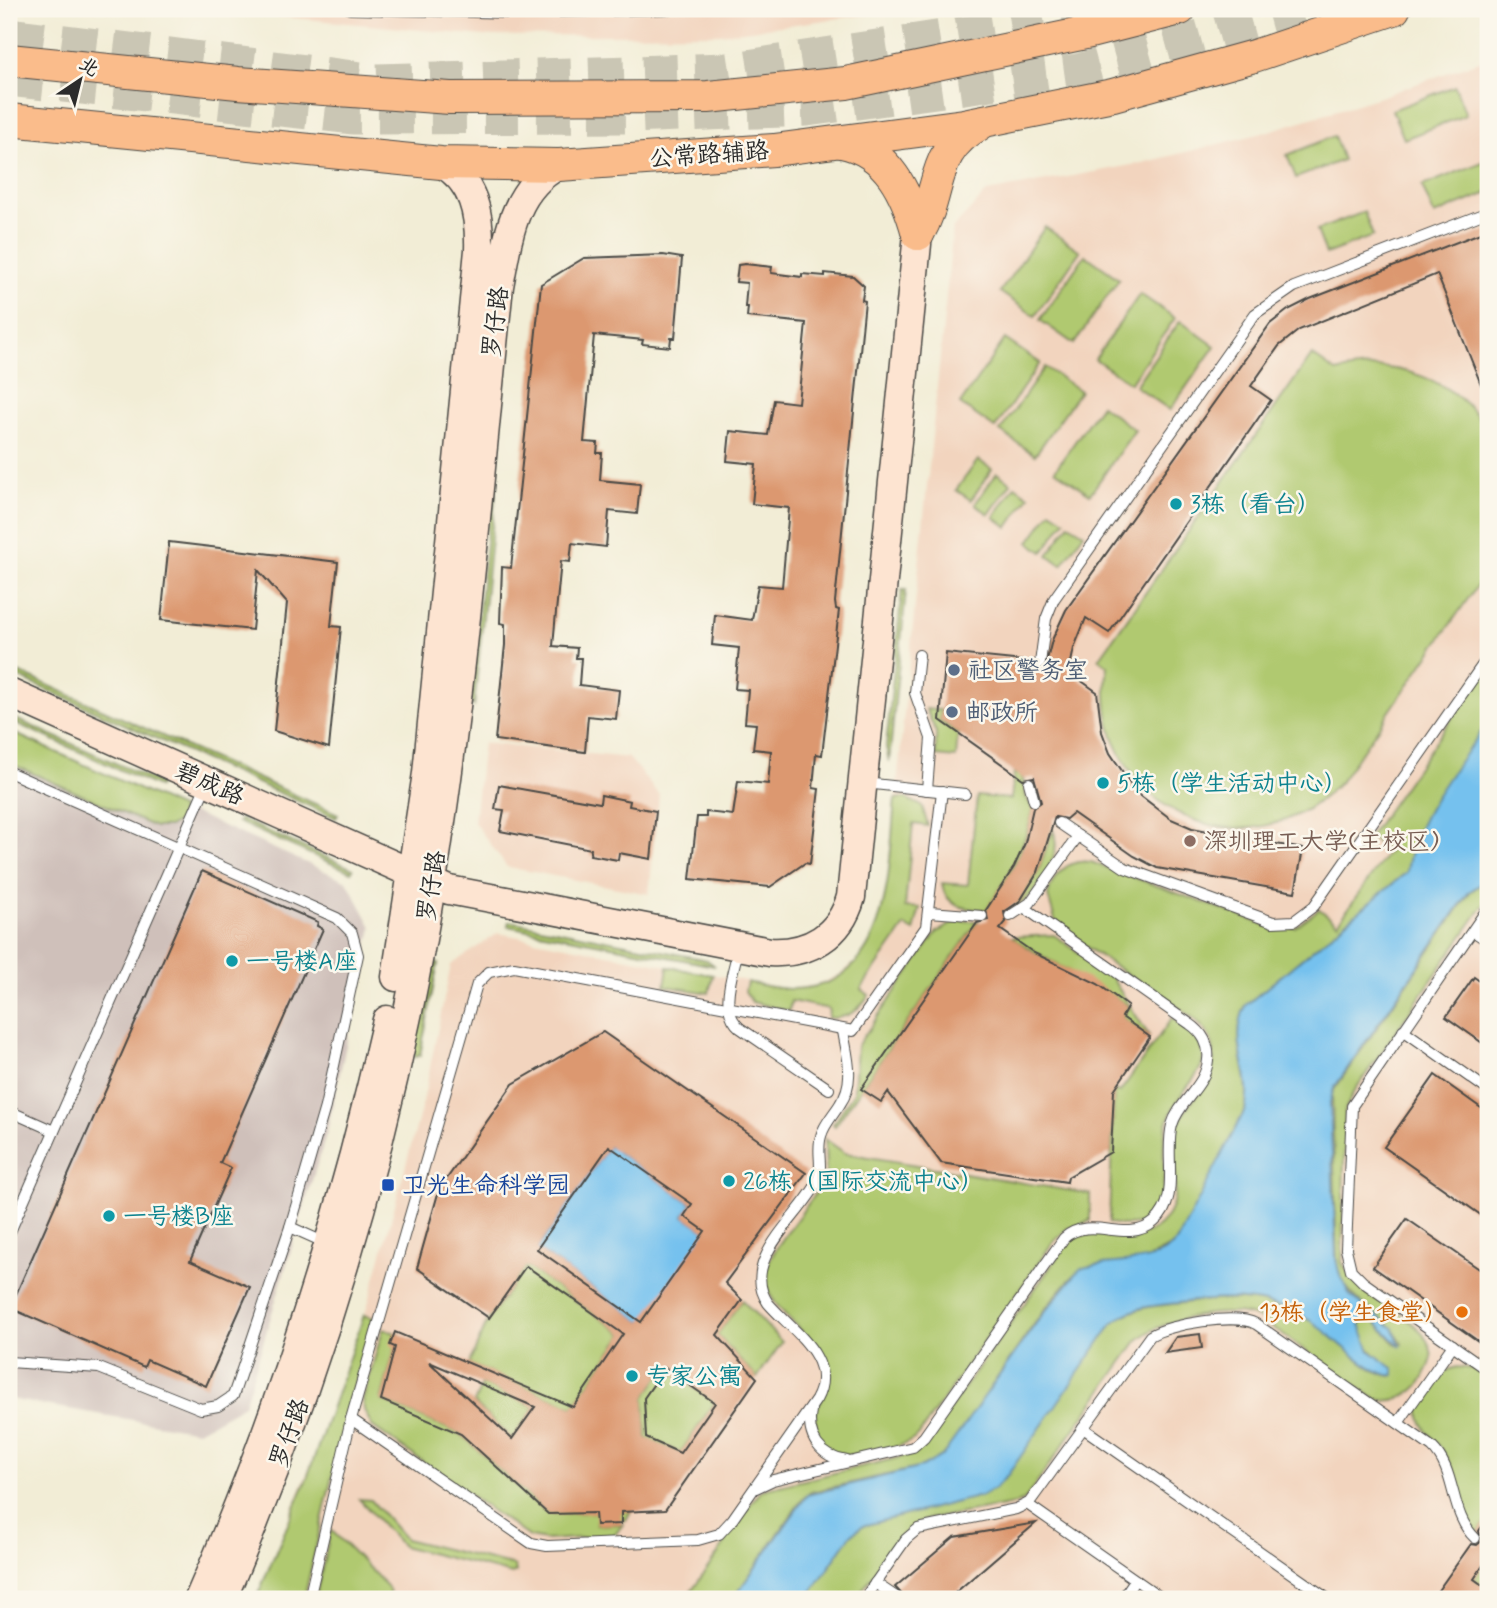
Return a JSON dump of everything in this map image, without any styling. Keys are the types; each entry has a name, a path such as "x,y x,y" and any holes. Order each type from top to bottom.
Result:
{"main road":[{"path":"9,60 238,83 450,98 708,97 846,83 1088,20 1180,9"},
{"name":"公常路辅路","path":"9,120 441,163 559,164 761,151 986,121 1112,95 1190,75 1394,9"},
{"path":"918,234 929,211 945,155 963,134 986,121"},
{"path":"842,142 858,147 888,167 901,186 918,234"},
{"name":"罗仔路","path":"222,1599 322,1342 388,1107 422,878 426,773 479,250 480,228 472,198 461,180 441,163"},
{"name":"罗仔路","path":"199,1599 256,1461 329,1245 448,775 499,286 511,229 524,194 537,178 559,164"},
{"name":"碧成路","path":"9,693 449,890 770,952 794,951 818,943 837,926 851,897 918,234"}],"lane":[{"path":"350,9 514,13 674,9"},
{"path":"1041,663 1046,620 1054,599 1255,314 1294,288 1488,212"},
{"path":"919,655 915,693 931,738 927,790"},
{"path":"1059,823 1125,868 1273,922 1298,919 1314,905 1488,657"},
{"path":"9,772 337,918 352,933 358,955 334,1070 290,1227 233,1396 208,1409 191,1406 99,1367 9,1362"},
{"path":"9,1234 208,782"},
{"path":"863,783 965,794"},
{"path":"1029,783 1034,800"},
{"path":"309,1599 351,1419 471,994 480,979 494,970 514,967 853,1031 924,932 930,912 942,791"},
{"path":"1010,916 1025,908 1078,836"},
{"path":"750,1494 773,1480 907,1449 924,1437 1069,1234 1089,1227 1130,1232 1141,1230 1157,1220 1167,1204 1171,1127 1205,1073 1209,1060 1206,1042 1190,1024 1025,908"},
{"path":"1488,908 1350,1111 1346,1255 1352,1270 1363,1282 1488,1370"},
{"path":"930,912 982,916"},
{"path":"1473,930 1488,941"},
{"path":"739,946 728,1009 731,1019 829,1089"},
{"path":"1403,1030 1488,1090"},
{"path":"843,1031 850,1073 849,1088 820,1136 818,1178 764,1259 759,1276 765,1298 820,1362 823,1381 809,1425 816,1444 831,1457 855,1461"},
{"path":"9,1111 54,1131"},
{"path":"290,1227 329,1245"},
{"path":"864,1599 906,1539 918,1529 1027,1504 1150,1336 1166,1329 1236,1318 1256,1324 1398,1423 1440,1456 1460,1517 1475,1538"},
{"path":"1398,1423 1453,1345"},
{"path":"351,1419 519,1536 536,1545 704,1540 724,1530 816,1400"},
{"path":"1083,1428 1328,1599"},
{"path":"1027,1504 1163,1599"},
{"path":"1122,1599 1135,1580"},
{"path":"875,1583 899,1599"}],"shaded area":[{"path":"202,9 909,9 720,34 484,36"},
{"name":"深圳理工大学(主校区)","path":"1488,58 1488,1599 256,1599 336,1402 369,1301 423,1102 451,965 498,933 788,989 817,985 839,975 858,960 873,940 882,917 887,883 953,228 987,192 1142,163 1259,134 1380,97"},
{"path":"9,731 347,881 372,927 327,1131 244,1405 198,1431 9,1399"},
{"path":"483,743 629,758 659,795 649,894 507,867 474,822"}],"green space":[{"path":"1455,86 1466,115 1404,139 1392,110"},
{"path":"1334,136 1343,160 1296,178 1287,155"},
{"path":"1485,161 1488,170 1488,193 1434,215 1422,186"},
{"path":"1364,212 1373,236 1326,254 1317,230"},
{"path":"1045,227 1080,251 1035,316 1000,292"},
{"path":"1085,255 1119,279 1074,344 1040,320"},
{"path":"1140,294 1175,318 1130,383 1095,359"},
{"path":"1180,321 1215,346 1170,410 1135,386"},
{"path":"1005,339 1040,363 995,428 960,404"},
{"path":"1312,355 1336,372 1380,368 1402,370 1422,376 1459,398 1475,413 1488,431 1488,570 1344,777 1306,810 1265,826 1223,827 1183,815 1148,792 1123,758 1108,715 1108,666 1099,659"},
{"path":"1045,367 1080,391 1035,455 1000,431"},
{"path":"1101,405 1135,430 1090,494 1055,470"},
{"path":"978,460 992,469 971,500 956,490"},
{"path":"997,473 1011,483 989,514 975,504"},
{"path":"493,475 497,479 474,706 470,700"},
{"path":"1015,486 1029,496 1008,527 994,517"},
{"path":"1051,511 1065,520 1043,552 1029,542"},
{"path":"1069,524 1084,533 1062,565 1048,555"},
{"path":"902,590 906,590 889,762 886,747"},
{"path":"1488,666 1488,791 1466,823 1246,1005 1239,1033 1246,1083 1245,1110 1187,1225 1174,1245 1145,1260 1087,1267 1073,1277 1035,1323 939,1459 922,1467 811,1492 803,1498 733,1599 686,1599 726,1542 722,1538 762,1490 902,1457 923,1446 1069,1241 1092,1234 1138,1235 1160,1225 1168,1215 1175,1192 1177,1129 1180,1120 1211,1073 1214,1055 1211,1042 1205,1030 1192,1017 1093,951 1055,920 1048,896 1057,875 1075,863 1091,862 1271,927 1295,927 1319,909 1338,923 1389,851 1369,837"},
{"path":"9,668 338,814 336,818 9,673"},
{"path":"926,709 941,710 940,721 958,733 956,758 936,756 936,732"},
{"path":"9,716 160,783 158,787 9,720"},
{"path":"9,731 181,808 180,820 169,827 155,827 9,763"},
{"path":"1014,772 1023,779 1026,797 1033,810 1020,850 1009,875 986,910 958,906 948,898 942,883 968,885 977,796 1011,799"},
{"path":"905,798 922,806 928,826 913,824 905,907 920,908 914,931 905,926 861,989 869,995 865,1001 852,1013 835,1018 828,1018 829,1009 791,1001 789,1011 752,1002 745,991 747,982 790,989 824,984 849,970 867,948 886,891 895,799"},
{"path":"240,819 353,869 351,872 238,822"},
{"path":"1053,830 1055,852 1052,863 1032,894 1015,908 1038,872"},
{"path":"1488,879 1488,899 1353,1093 1345,1110 1342,1262 1363,1288 1420,1330 1428,1343 1432,1358 1419,1385 1412,1392 1395,1399 1375,1399 1260,1319 1232,1313 1178,1320 1147,1333 1137,1341 1025,1499 1015,1504 928,1519 912,1526 899,1539 856,1599 807,1599 851,1535 862,1526 980,1496 994,1489 1112,1324 1136,1310 1217,1300 1266,1303 1313,1322 1362,1362 1392,1376 1394,1369 1369,1349 1365,1342 1362,1320 1373,1319 1396,1344 1402,1344 1386,1323 1349,1291 1337,1267 1332,1093 1470,892"},
{"path":"509,921 707,960 715,966 508,926"},
{"path":"957,921 978,921 835,1126 833,1124 854,1092 857,1046 937,932"},
{"path":"1054,935 1110,975 1150,1037 1122,1017 1128,1006 1011,937"},
{"path":"431,961 438,963 420,1055 416,1057 412,1054"},
{"path":"668,967 713,975 709,993 665,986"},
{"path":"1172,1018 1191,1033 1201,1046 1203,1058 1200,1069 1175,1105 1165,1131 1161,1203 1152,1217 1140,1224 1109,1223 1114,1090 1120,1092"},
{"path":"825,1139 845,1153 1090,1194 1090,1221 1068,1228 1053,1242 918,1436 899,1446 853,1455 836,1453 818,1437 815,1419 828,1380 827,1363 815,1345 770,1295 765,1273 773,1253 822,1183 826,1172"},
{"path":"526,1266 623,1334 573,1407 469,1364 489,1318"},
{"path":"742,1300 782,1342 757,1378 717,1335"},
{"path":"364,1315 374,1318 345,1420 304,1599 256,1599 306,1481"},
{"path":"383,1329 399,1334 381,1400 461,1434 548,1514 631,1511 626,1520 596,1521 596,1525 623,1524 614,1536 546,1540 529,1537 372,1426 364,1410 363,1399"},
{"path":"1457,1367 1475,1369 1488,1377 1488,1518 1478,1533 1463,1509 1445,1454 1421,1422 1422,1402 1434,1381 1444,1372"},
{"path":"665,1368 715,1402 680,1453 646,1438 644,1398"},
{"path":"482,1384 535,1407 512,1439 474,1403"},
{"path":"359,1499 371,1500 405,1539 515,1566 516,1572 512,1574 402,1546"},
{"path":"331,1530 387,1586 390,1592 386,1599 315,1599"},
{"path":"1488,1558 1488,1589 1474,1579"}],"water":[{"path":"1488,722 1488,879 1469,892 1334,1088 1330,1102 1336,1259 1340,1276 1350,1295 1393,1328 1401,1347 1373,1319 1365,1318 1360,1324 1370,1351 1394,1369 1394,1375 1376,1370 1314,1323 1281,1307 1230,1299 1135,1310 1112,1324 1007,1476 994,1489 981,1496 862,1526 851,1535 807,1599 733,1599 807,1495 922,1467 943,1455 1042,1315 1080,1269 1156,1256 1177,1241 1245,1110 1247,1084 1239,1033 1246,1005 1407,872 1411,851 1427,811"},
{"path":"609,1146 692,1204 684,1216 723,1243 641,1322 537,1249"}],"building":[{"path":"1488,230 1488,402 1437,274 1299,330 1279,346 1251,386 1271,400 1109,633 1086,618 1074,648 1069,672 1097,692 1102,732 1110,753 1137,793 1171,819 1192,828 1303,849 1295,892 1157,868 1134,856 1073,813 1066,819 1055,817 1038,872 1020,901 1004,912 1006,922 1000,929 1034,953 1098,984 1128,1006 1122,1017 1150,1037 1114,1090 1111,1152 1068,1177 1067,1182 941,1163 888,1092 881,1102 861,1089 977,923 988,920 986,910 1014,867 1025,843 1033,808 1041,802 1034,777 1023,779 940,720 946,653 1033,662 1036,669 1045,668 1052,640 1066,610 1270,324 1288,310 1310,299"},
{"path":"663,255 682,258 675,338 671,338 670,347 642,344 643,340 594,335 584,442 598,443 597,453 602,453 600,480 640,484 637,514 609,511 606,547 572,543 570,562 561,561 553,646 577,648 576,658 581,658 579,685 619,690 616,719 588,716 585,752 495,740 505,645 505,624 500,623 502,567 511,568 541,284 584,258"},
{"path":"738,265 772,267 771,273 802,277 802,274 825,276 825,273 853,276 864,286 862,300 865,301 835,602 836,609 839,610 822,755 816,754 813,788 819,789 810,864 805,863 770,887 690,879 697,817 706,817 706,812 733,815 738,781 768,784 771,751 753,749 756,724 745,723 748,690 735,689 739,648 712,645 715,615 752,620 758,585 782,587 789,508 752,504 756,464 727,461 730,431 768,435 774,400 798,403 806,323 747,317 747,283 736,282"},
{"path":"169,542 338,562 331,626 341,627 329,748 274,731 287,603 258,570 252,630 161,620"},
{"path":"499,785 600,803 601,795 630,801 629,806 656,811 651,859 619,853 618,860 590,855 591,849 500,831 504,810 495,809"},
{"path":"202,871 318,922 317,926 323,929 220,1163 231,1168 190,1261 250,1287 206,1386 147,1360 144,1367 10,1308"},
{"path":"1474,977 1488,987 1488,1047 1446,1017"},
{"path":"603,1032 806,1173 725,1283 742,1300 717,1335 757,1378 665,1510 621,1512 621,1524 596,1525 595,1513 548,1514 461,1434 381,1400 395,1347 390,1345 395,1332 573,1407 623,1334 526,1266 489,1318 417,1268 439,1190 513,1084","holes":["609,1146 692,1204 684,1216 705,1231 641,1322 537,1249","429,1362 535,1407 512,1439","665,1368 715,1403 680,1453 646,1438 644,1398"]},
{"path":"1435,1075 1488,1113 1488,1220 1384,1147"},
{"name":"13栋（学生食堂）","path":"1407,1219 1488,1275 1488,1348 1373,1267"},
{"path":"1200,1334 1202,1348 1165,1353 1176,1337"},
{"path":"1488,1518 1488,1558 1474,1579 1488,1589 1488,1599 1432,1599 1471,1544 1477,1545 1482,1541 1479,1531"},
{"path":"1036,1523 948,1599 906,1599 895,1587 954,1537"}],"tunnel":[{"path":"9,35 377,81 728,70 1124,9"},
{"path":"9,79 354,117 631,116 807,109 1078,71 1301,9"}],"place":[{"name":"3栋（看台）","path":"1176,504"},
{"name":"社区警务室","path":"954,670"},
{"name":"邮政所","path":"952,712"},
{"name":"5栋（学生活动中心）","path":"1103,783"},
{"name":"深圳理工大学(主校区)","path":"1190,841"},
{"name":"一号楼A座","path":"232,961"},
{"name":"26栋（国际交流中心）","path":"729,1181"},
{"name":"卫光生命科学园","path":"388,1185"},
{"name":"一号楼B座","path":"109,1216"},
{"name":"13栋（学生食堂）","path":"1462,1312"},
{"name":"专家公寓","path":"632,1376"}]}
